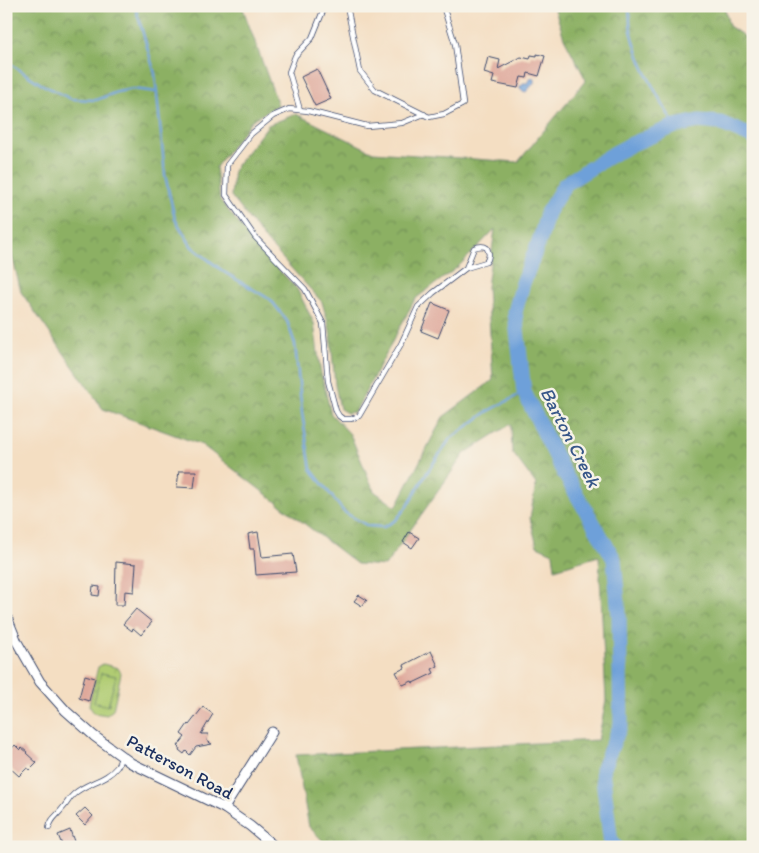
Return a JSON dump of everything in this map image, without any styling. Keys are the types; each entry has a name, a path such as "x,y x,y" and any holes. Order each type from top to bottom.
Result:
{"street":[{"name":"Patterson Road","path":"6,615 17,642 40,682 66,711 94,736 131,763 224,808 275,847"},
{"path":"224,808 272,732"}],"lane":[{"path":"300,110 289,72 295,56 312,38 325,6"},
{"path":"347,6 360,71 375,90 429,117 444,114 463,104 455,44 443,6"},
{"path":"424,114 402,123 367,126 300,110 289,110 273,116 251,134 227,165 226,195 255,236 305,289 323,323 328,381 336,411 343,419 359,416 418,308 433,293 466,268 486,262 489,254 487,248 481,246 474,248 466,268"},
{"path":"50,828 51,821 64,808 74,793 105,777 116,768 122,756"}],"green space":[{"path":"6,6 242,6 278,105 252,120 216,167 220,200 254,243 297,289 314,323 320,369 331,414 350,434 374,491 396,507 443,417 493,380 487,287 495,229 458,267 415,299 355,412 347,413 340,409 335,385 330,330 322,302 263,237 231,196 234,169 268,125 296,114 373,152 518,162 586,80 564,38 554,6 724,6 729,26 753,42 753,847 329,847 309,827 296,755 598,740 606,701 599,556 555,569 553,553 537,546 530,518 536,484 512,452 511,424 465,453 385,566 357,564 202,445 103,409 21,292 6,231"},
{"path":"103,664 118,668 121,673 113,710 107,715 94,713 89,705 98,667"},
{"path":"101,673 116,676 108,706 94,702"}],"water":[{"path":"531,78 534,79 534,83 526,92 523,91 520,86 523,83 528,83"}],"building":[{"path":"537,54 545,56 539,76 528,73 527,78 521,77 518,88 492,83 494,76 484,73 488,57 500,60 498,69 521,57 530,59 531,55 537,56"},
{"path":"317,69 331,99 315,106 301,77"},
{"path":"432,303 449,310 438,338 421,331"},
{"path":"179,471 196,471 194,488 177,487"},
{"path":"258,532 262,557 293,554 296,572 256,575 254,549 250,549 248,534"},
{"path":"409,532 419,538 412,548 403,542"},
{"path":"116,562 136,564 134,592 125,591 124,605 115,605"},
{"path":"93,586 100,587 99,596 92,595"},
{"path":"359,595 367,600 362,606 354,601"},
{"path":"136,609 152,622 141,635 133,628 132,631 123,624"},
{"path":"431,651 438,666 432,669 434,673 413,683 412,681 403,685 396,672 405,668 404,665"},
{"path":"85,675 95,678 89,701 79,698"},
{"path":"203,707 213,714 201,734 208,734 207,741 212,744 196,747 190,755 186,751 184,754 179,750 178,746 185,737 181,734"},
{"path":"15,745 20,750 22,748 27,752 37,763 30,770 27,768 19,776 8,766 9,759 6,756"},
{"path":"85,808 93,816 85,825 76,816"},
{"path":"70,830 76,847 63,847 58,835"}],"waterway":[{"path":"135,6 155,74 165,175 175,219 192,247 224,272 271,300 287,321 295,344 302,413 311,469 344,512 368,526 384,527 396,520 408,505 450,439 487,412 524,392"},
{"path":"629,6 631,31 635,46 650,81 675,126"},
{"path":"6,61 41,84 71,99 96,100 117,92 133,89 157,92"},
{"name":"Barton Creek","path":"616,847 611,844 602,770 621,724 619,615 614,559 563,471 524,392 515,312 547,213 565,184 613,154 675,126 699,121 720,123 753,137"}]}
